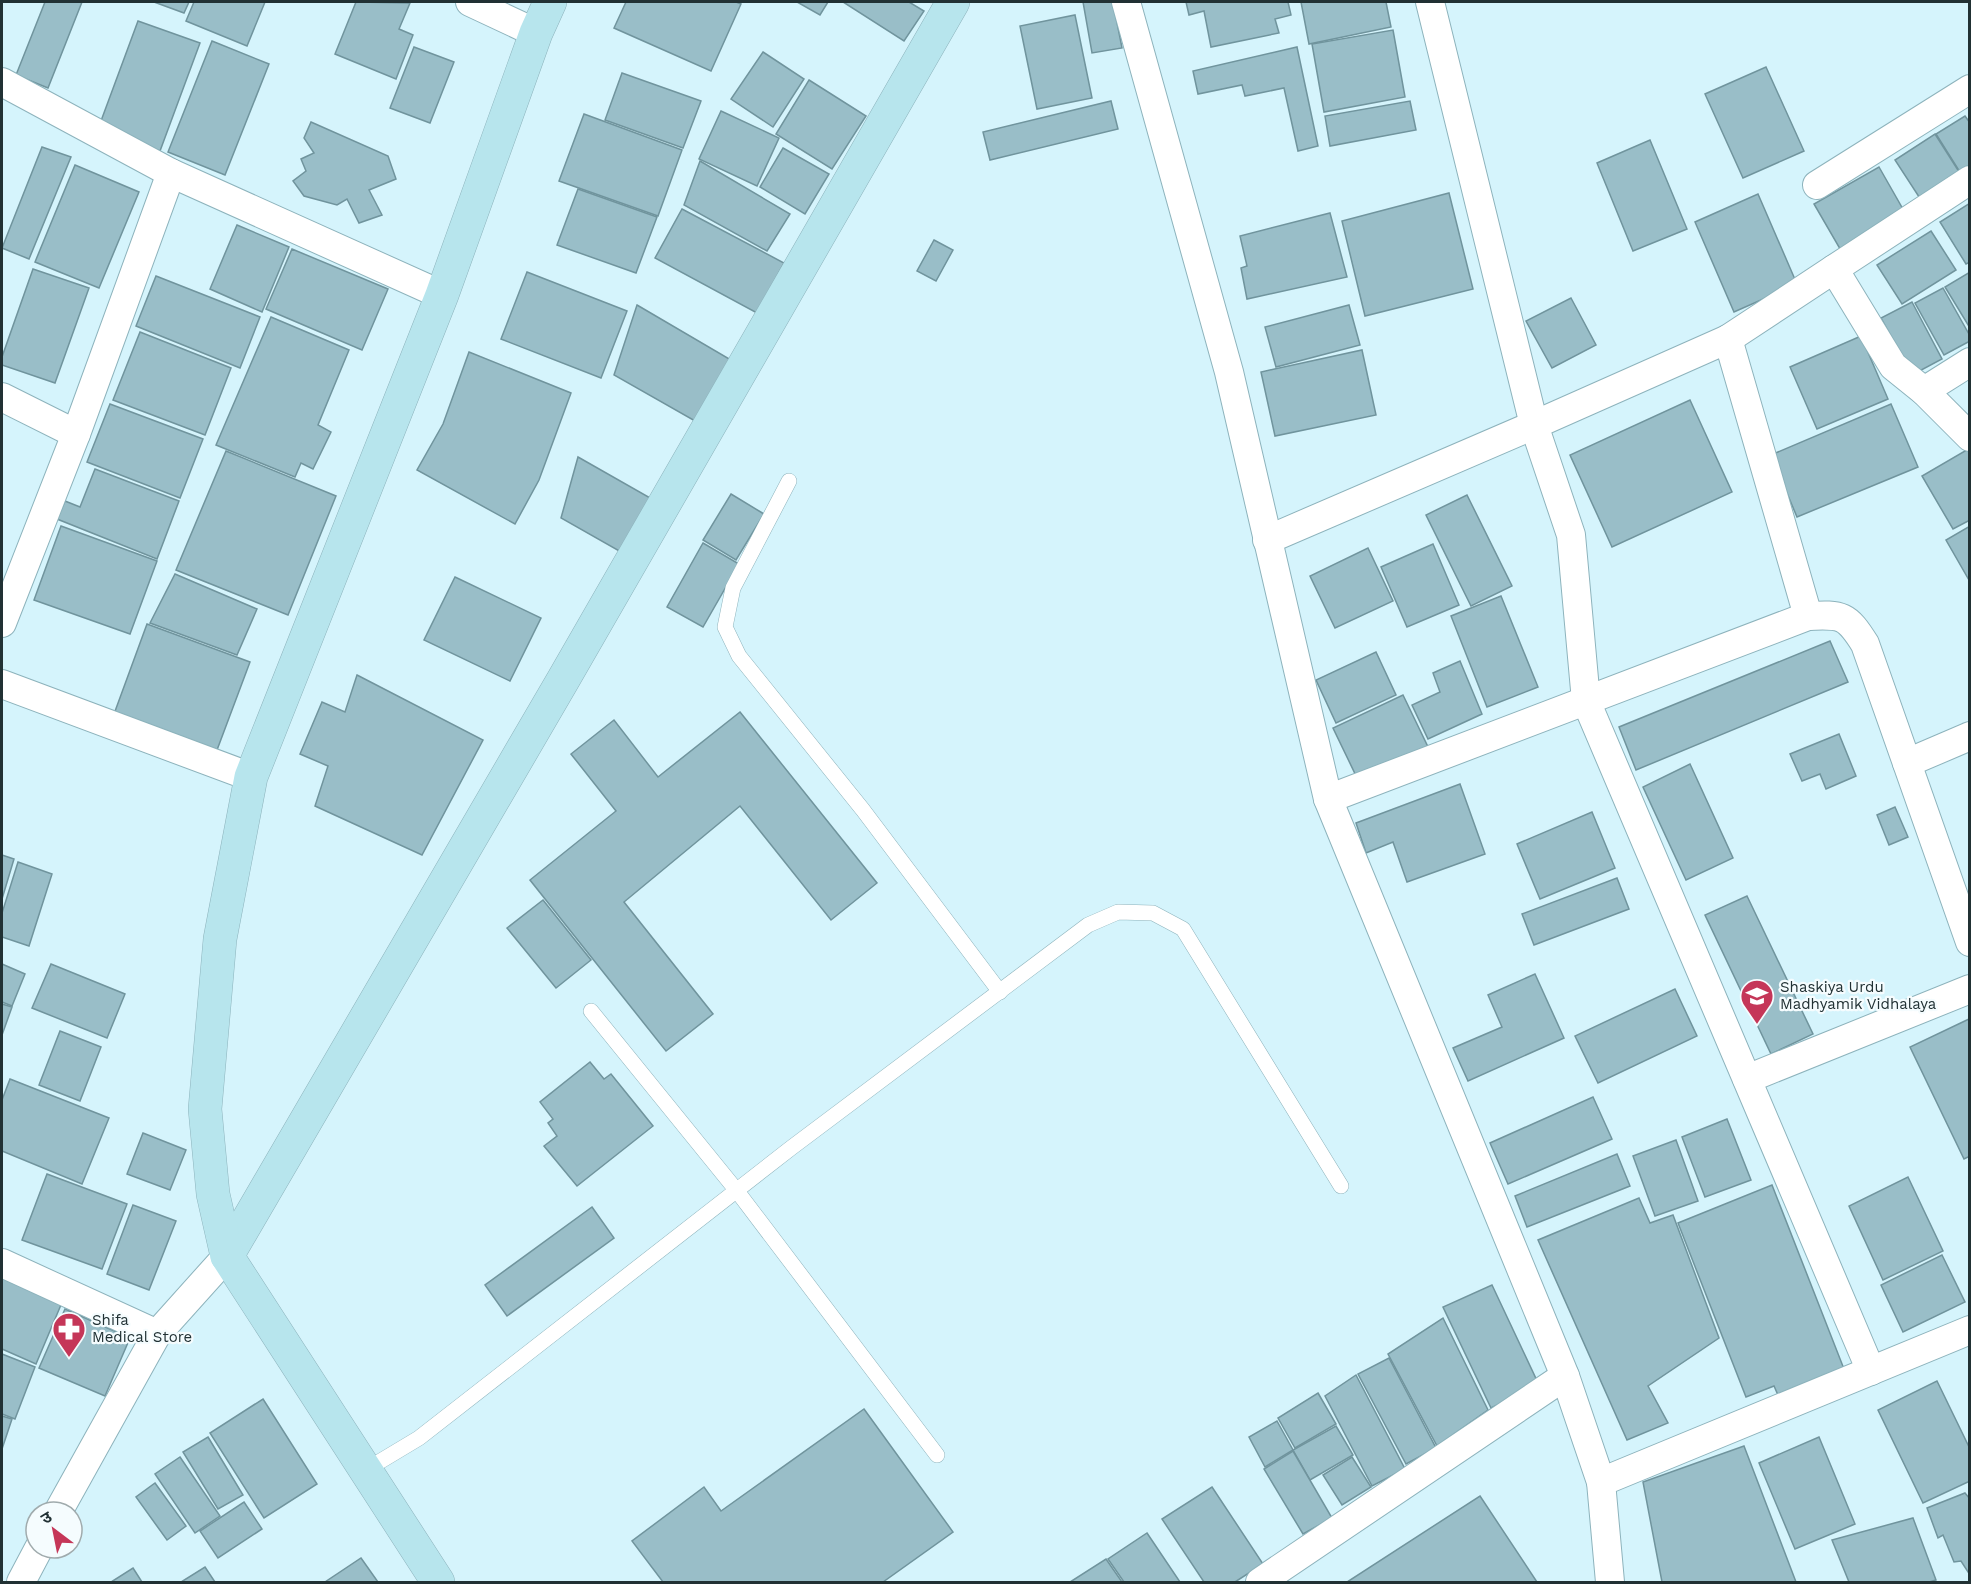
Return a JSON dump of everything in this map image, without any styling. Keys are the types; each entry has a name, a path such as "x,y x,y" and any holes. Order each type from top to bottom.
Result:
{"main road":[{"path":"438,1582 364,1471 227,1256 213,1194 204,1109 220,939 251,777 442,295 536,33 550,2"},
{"path":"227,1256 569,669 953,2"}],"street":[{"path":"470,2 536,33"},
{"path":"1126,2 1229,372 1328,799 1565,1376 1601,1482 1610,1582"},
{"path":"1430,2 1534,425 1571,535 1586,701 1871,1371"},
{"path":"2,82 171,173 442,295"},
{"path":"1817,185 1970,89"},
{"path":"2,623 76,434 171,173"},
{"path":"1268,540 1728,339 1970,180"},
{"path":"1834,269 1893,366 1924,391 1970,436"},
{"path":"1728,339 1808,616"},
{"path":"1924,391 1970,362"},
{"path":"2,397 76,434"},
{"path":"1328,799 1808,616 1837,614 1854,627 1865,644 1906,763 1962,891 1970,942"},
{"path":"2,684 251,777"},
{"path":"1906,763 1970,736"},
{"path":"1747,1079 1970,989"},
{"path":"65,1500 157,1334 227,1256"},
{"path":"2,1263 157,1334"},
{"path":"1601,1482 1970,1330"},
{"path":"1260,1582 1565,1376"},
{"path":"21,1582 33,1560"}],"lane":[{"path":"789,481 733,588 725,627 739,656 863,810 1000,992"},
{"path":"364,1471 419,1438 791,1148 1088,925 1118,912 1153,913 1183,929 1341,1186"},
{"path":"591,1011 737,1191 938,1455"}],"building":[{"path":"45,2 82,2 48,88 16,75"},
{"path":"154,2 189,2 184,13"},
{"path":"194,2 265,2 247,46 186,21"},
{"path":"356,2 410,3 399,29 413,35 396,79 335,54"},
{"path":"626,2 736,2 741,4 711,71 614,28"},
{"path":"797,2 828,2 820,15"},
{"path":"843,2 909,2 924,11 904,41"},
{"path":"1083,2 1113,2 1122,48 1092,53"},
{"path":"1186,2 1288,2 1291,15 1275,19 1279,33 1211,47 1204,11 1189,15"},
{"path":"1301,2 1386,2 1391,27 1309,44"},
{"path":"1075,15 1092,98 1037,109 1020,26"},
{"path":"138,21 200,43 160,151 98,129"},
{"path":"1393,30 1405,97 1324,112 1312,44"},
{"path":"212,41 269,64 225,175 168,152"},
{"path":"414,47 454,62 430,123 390,108"},
{"path":"1297,47 1318,146 1298,151 1284,88 1245,96 1242,85 1198,94 1193,71"},
{"path":"763,52 804,79 773,127 731,99"},
{"path":"1766,67 1804,151 1743,178 1705,94"},
{"path":"622,73 701,101 683,148 605,120"},
{"path":"809,80 866,116 832,169 776,134"},
{"path":"1111,101 1118,129 990,160 983,132"},
{"path":"1410,101 1416,130 1330,146 1325,116"},
{"path":"721,111 779,138 757,186 699,159"},
{"path":"584,114 682,150 658,216 559,181"},
{"path":"1965,116 1970,123 1970,173 1963,177 1936,134"},
{"path":"311,122 388,156 396,179 369,190 382,215 359,223 347,199 337,205 304,196 293,181 306,171 301,159 314,153 304,138"},
{"path":"1935,134 1963,178 1923,203 1895,160"},
{"path":"1650,140 1687,229 1633,251 1597,163"},
{"path":"42,147 71,157 29,259 2,248"},
{"path":"783,148 829,174 805,214 760,187"},
{"path":"700,161 790,214 767,251 684,205"},
{"path":"75,165 139,192 99,288 35,262"},
{"path":"1879,167 1908,218 1843,254 1814,204"},
{"path":"578,189 657,217 636,273 557,245"},
{"path":"1449,193 1473,289 1365,316 1342,221"},
{"path":"1758,194 1797,284 1734,312 1695,222"},
{"path":"1970,203 1970,262 1966,264 1940,222"},
{"path":"682,209 784,263 757,313 655,258"},
{"path":"1330,213 1347,277 1247,299 1241,268 1247,266 1240,236"},
{"path":"237,225 289,247 262,312 210,289"},
{"path":"1931,231 1956,270 1902,304 1877,265"},
{"path":"934,240 953,250 936,281 917,271"},
{"path":"292,249 388,289 362,350 266,309"},
{"path":"33,269 89,288 55,383 2,365 2,357"},
{"path":"527,272 627,311 601,378 501,339"},
{"path":"1970,272 1970,328 1945,287"},
{"path":"156,276 260,317 240,368 136,326"},
{"path":"1943,288 1970,336 1970,341 1944,355 1915,303"},
{"path":"1571,298 1596,345 1552,368 1526,321"},
{"path":"1912,302 1942,359 1912,375 1881,318"},
{"path":"637,305 731,360 695,421 614,375"},
{"path":"1349,305 1360,345 1276,367 1265,327"},
{"path":"271,317 349,350 318,425 331,432 313,469 301,463 295,477 216,445"},
{"path":"140,332 231,368 205,435 113,400"},
{"path":"1861,336 1888,399 1817,429 1790,367"},
{"path":"1362,350 1376,415 1275,436 1261,372"},
{"path":"469,352 571,393 539,480 515,524 417,470 443,424"},
{"path":"1690,400 1732,492 1612,547 1570,455"},
{"path":"110,404 203,439 180,498 87,462"},
{"path":"1891,404 1918,467 1797,517 1771,455"},
{"path":"1970,448 1970,520 1953,529 1922,476"},
{"path":"226,451 336,496 288,615 176,570"},
{"path":"578,457 652,499 621,552 561,518"},
{"path":"95,469 179,501 157,559 57,519 65,501 80,507"},
{"path":"731,494 764,514 736,560 703,540"},
{"path":"1467,495 1512,586 1471,606 1426,515"},
{"path":"61,526 157,561 130,634 34,600"},
{"path":"1970,526 1970,580 1969,580 1946,540"},
{"path":"703,543 739,564 703,627 667,607"},
{"path":"1433,544 1459,605 1407,627 1381,567"},
{"path":"1368,548 1393,601 1335,628 1310,576"},
{"path":"175,574 257,609 237,655 150,623"},
{"path":"455,577 541,618 510,681 424,640"},
{"path":"1501,596 1538,687 1487,707 1451,616"},
{"path":"147,624 250,662 217,750 114,714"},
{"path":"1830,641 1848,682 1636,770 1619,727"},
{"path":"1376,652 1396,695 1336,723 1316,680"},
{"path":"1460,661 1482,714 1428,739 1412,705 1440,692 1433,673"},
{"path":"357,675 483,740 422,855 315,806 328,766 300,754 322,702 345,712"},
{"path":"1403,695 1429,749 1359,782 1333,728"},
{"path":"740,712 877,883 831,920 740,806 624,902 713,1014 666,1051 530,880 616,811 571,754 614,720 658,777"},
{"path":"1839,734 1856,776 1826,789 1820,774 1802,781 1790,754"},
{"path":"1690,764 1733,858 1686,880 1643,787"},
{"path":"1460,784 1485,854 1407,882 1393,842 1366,853 1356,823"},
{"path":"1895,807 1908,837 1889,845 1877,815"},
{"path":"1592,812 1615,868 1540,899 1517,844"},
{"path":"2,855 14,859 2,899"},
{"path":"18,862 52,874 29,946 2,937 2,913"},
{"path":"1617,878 1629,909 1534,945 1522,914"},
{"path":"1747,896 1813,1034 1771,1054 1705,915"},
{"path":"543,900 591,960 556,988 507,928"},
{"path":"2,964 25,974 12,1006 2,1002"},
{"path":"51,964 125,994 107,1038 32,1008"},
{"path":"1535,974 1564,1038 1468,1081 1453,1048 1502,1027 1488,995"},
{"path":"1675,989 1697,1036 1598,1083 1575,1036"},
{"path":"2,1004 12,1007 2,1035"},
{"path":"1969,1019 1970,1156 1964,1159 1910,1047"},
{"path":"60,1031 101,1047 80,1101 39,1085"},
{"path":"590,1062 604,1079 611,1074 653,1126 577,1186 544,1146 557,1136 548,1123 553,1119 540,1102"},
{"path":"10,1079 109,1118 82,1184 2,1151 2,1100"},
{"path":"1593,1097 1612,1139 1508,1184 1490,1143"},
{"path":"1727,1119 1751,1180 1705,1197 1682,1137"},
{"path":"143,1133 186,1150 170,1190 127,1174"},
{"path":"1676,1140 1698,1201 1655,1216 1633,1156"},
{"path":"1617,1154 1630,1186 1527,1227 1515,1196"},
{"path":"47,1174 127,1204 102,1269 22,1240"},
{"path":"1908,1177 1943,1251 1883,1280 1849,1206"},
{"path":"1772,1185 1844,1369 1778,1395 1774,1386 1746,1397 1678,1223"},
{"path":"1639,1198 1650,1223 1673,1215 1719,1338 1648,1386 1668,1423 1627,1440 1538,1240"},
{"path":"133,1205 176,1221 149,1290 107,1274"},
{"path":"592,1207 614,1238 507,1316 485,1285"},
{"path":"1942,1255 1965,1302 1903,1332 1881,1285"},
{"path":"2,1267 66,1293 36,1364 2,1349"},
{"path":"1492,1285 1539,1385 1491,1408 1443,1307"},
{"path":"65,1309 130,1338 105,1396 39,1368"},
{"path":"1443,1318 1488,1410 1437,1446 1388,1354"},
{"path":"2,1354 35,1367 15,1419 2,1414"},
{"path":"1389,1358 1436,1448 1406,1464 1358,1374"},
{"path":"1356,1375 1405,1469 1372,1486 1325,1396"},
{"path":"1937,1381 1970,1449 1970,1481 1923,1503 1878,1410"},
{"path":"1318,1393 1336,1424 1295,1448 1278,1418"},
{"path":"263,1399 317,1484 264,1518 210,1433"},
{"path":"864,1409 953,1532 883,1582 663,1582 632,1541 704,1487 721,1511"},
{"path":"2,1416 12,1419 2,1449"},
{"path":"1277,1421 1293,1450 1265,1467 1249,1437"},
{"path":"1336,1426 1353,1455 1310,1480 1293,1450"},
{"path":"208,1437 243,1495 218,1509 183,1452"},
{"path":"1819,1437 1855,1524 1795,1549 1759,1463"},
{"path":"1744,1446 1796,1582 1662,1582 1643,1482"},
{"path":"1293,1451 1332,1518 1303,1534 1264,1469"},
{"path":"180,1457 220,1516 195,1533 155,1474"},
{"path":"1352,1457 1371,1487 1342,1505 1323,1475"},
{"path":"155,1483 186,1526 167,1540 136,1497"},
{"path":"1212,1487 1263,1564 1235,1582 1204,1582 1162,1519"},
{"path":"1965,1493 1970,1499 1970,1575 1961,1561 1954,1562 1943,1535 1938,1538 1927,1508"},
{"path":"1480,1496 1537,1582 1347,1582"},
{"path":"244,1502 262,1529 218,1558 200,1531"},
{"path":"1913,1518 1936,1580 1929,1582 1849,1582 1832,1540"},
{"path":"1147,1533 1180,1582 1124,1582 1108,1559"},
{"path":"361,1558 378,1582 325,1582"},
{"path":"1106,1559 1122,1582 1070,1582"},
{"path":"205,1567 215,1582 181,1582"},
{"path":"133,1568 142,1582 111,1582"}],"place":[{"name":"Shaskiya Urdu Madhyamik Vidhalaya","path":"1757,1025"},
{"name":"Shifa Medical Store","path":"69,1358"}]}
